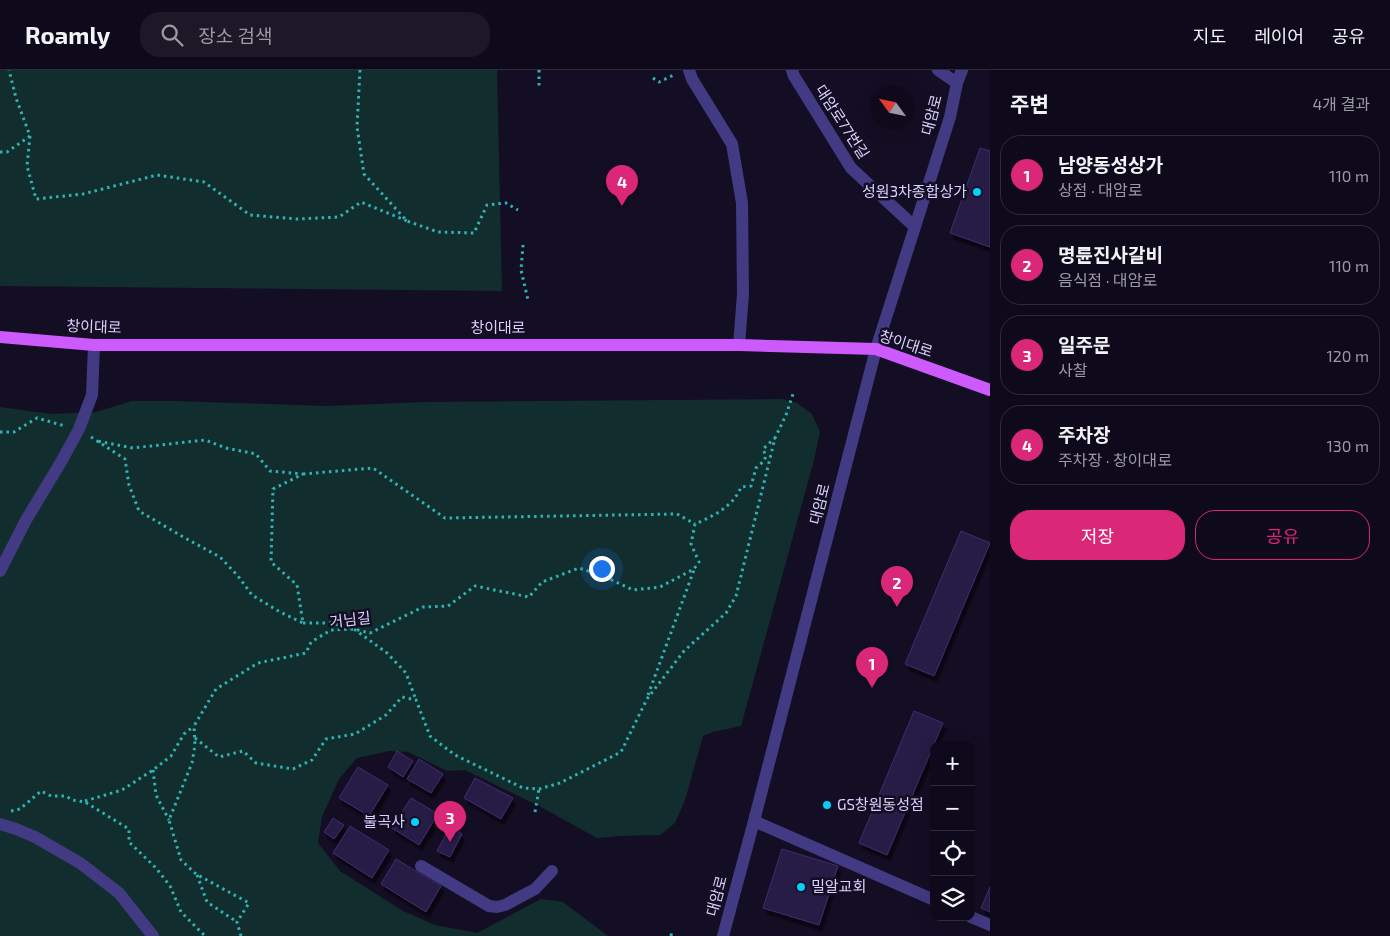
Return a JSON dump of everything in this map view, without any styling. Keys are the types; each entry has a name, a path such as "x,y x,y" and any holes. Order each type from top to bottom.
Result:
{"main road":[{"name":"창이대로","path":"0,337 94,345 739,345 876,349 990,390"}],"street":[{"name":"대암로77번길","path":"792,70 851,168 915,227"},
{"name":"대암로","path":"938,70 958,83"},
{"name":"대암로","path":"723,936 876,349 950,117 962,70"},
{"path":"683,72 692,79 732,144 742,203 743,294 739,345"},
{"path":"0,571 26,520 79,429 92,395 94,345"},
{"path":"3,819 16,829 80,863 119,893 153,936"},
{"path":"754,821 930,898"},
{"path":"421,866 489,906 497,907 505,905 535,889 552,870"},
{"path":"975,918 990,925"}],"path":[{"path":"9,70 16,98 30,136 27,166 36,199 83,194 156,176 204,182 250,215 296,219 339,217 361,202 438,232 474,234 487,205 506,203 518,210"},
{"path":"360,70 358,127 364,174 407,221"},
{"path":"539,70 540,87"},
{"path":"653,78 659,82 683,72"},
{"path":"0,152 7,152 30,136"},
{"path":"523,245 521,270 528,300"},
{"path":"647,698 684,651 726,613 736,596 775,438 794,391"},
{"path":"0,432 14,432 36,418 79,429 125,459 129,485 139,511 220,557 238,576 252,595 280,612 303,623 331,623 354,630 387,653 406,673 430,736 455,755 523,788 539,789 560,783 621,752 647,698 694,569 699,562 691,544 695,524"},
{"path":"695,524 719,513 738,494 741,488 751,486 756,468 764,461 766,456 763,449 775,438"},
{"path":"97,441 133,448 205,440 226,448 256,454 270,471 303,474 373,468 446,518 677,514 695,524"},
{"path":"303,474 273,489 271,562 297,585 303,623"},
{"name":"거님길","path":"194,726 216,689 258,663 306,654 311,642 331,630 354,630 370,633 423,607 448,606 475,586 529,597 542,582 579,568 603,576 633,590 660,587 694,569"},
{"path":"194,738 219,757 243,751 256,763 293,769 312,760 326,739 355,734 386,715 402,697 416,700"},
{"path":"169,820 192,764 195,745 194,726"},
{"path":"85,802 122,790 153,770 171,756 184,734 194,726"},
{"path":"153,770 156,795 169,820 181,860 199,878 207,902 237,922 241,936"},
{"path":"534,812 539,789"},
{"path":"3,819 13,810 20,809 41,791 51,796 66,796 72,800 85,802 129,829 129,842 156,868 170,886 181,912 200,934 205,936"},
{"path":"196,874 249,903 237,922"},
{"path":"671,936 672,930"}],"green space":[{"path":"0,70 497,70 502,291 0,286"},
{"path":"782,399 797,403 812,414 820,432 814,460 741,726 703,736 685,800 675,823 660,835 597,838 539,806 465,770 447,771 408,752 389,751 357,758 339,779 322,817 318,843 340,871 403,911 435,925 477,933 541,899 563,902 608,936 0,936 0,407 51,414 96,412 132,401 326,406 426,402"}],"building":[{"name":"성원3차종합상가","path":"980,148 990,151 990,247 950,233"},
{"path":"961,531 990,543 934,676 905,664"},
{"path":"914,711 943,723 935,741 930,741 930,754 887,855 859,843"},
{"path":"397,751 413,761 403,777 388,767"},
{"path":"419,759 443,774 431,793 407,779"},
{"path":"358,767 388,785 369,816 339,798"},
{"path":"475,778 513,798 501,819 464,798"},
{"path":"411,798 438,814 419,845 392,828"},
{"path":"333,818 344,825 334,839 324,832"},
{"path":"350,826 389,850 372,878 333,853"},
{"path":"450,827 462,834 450,857 437,851"},
{"name":"밀알교회","path":"782,849 838,866 819,925 763,908"},
{"path":"396,859 441,886 426,912 381,884"},
{"path":"990,887 990,912 981,908"}],"place":[{"name":"성원3차종합상가","path":"977,192"},
{"name":"주차장","path":"622,206"},
{"name":"명륜진사갈비","path":"897,607"},
{"name":"남양동성상가","path":"872,688"},
{"name":"GS창원동성점","path":"827,805"},
{"name":"불곡사","path":"415,822"},
{"name":"일주문","path":"450,842"},
{"name":"밀알교회","path":"801,887"}]}
